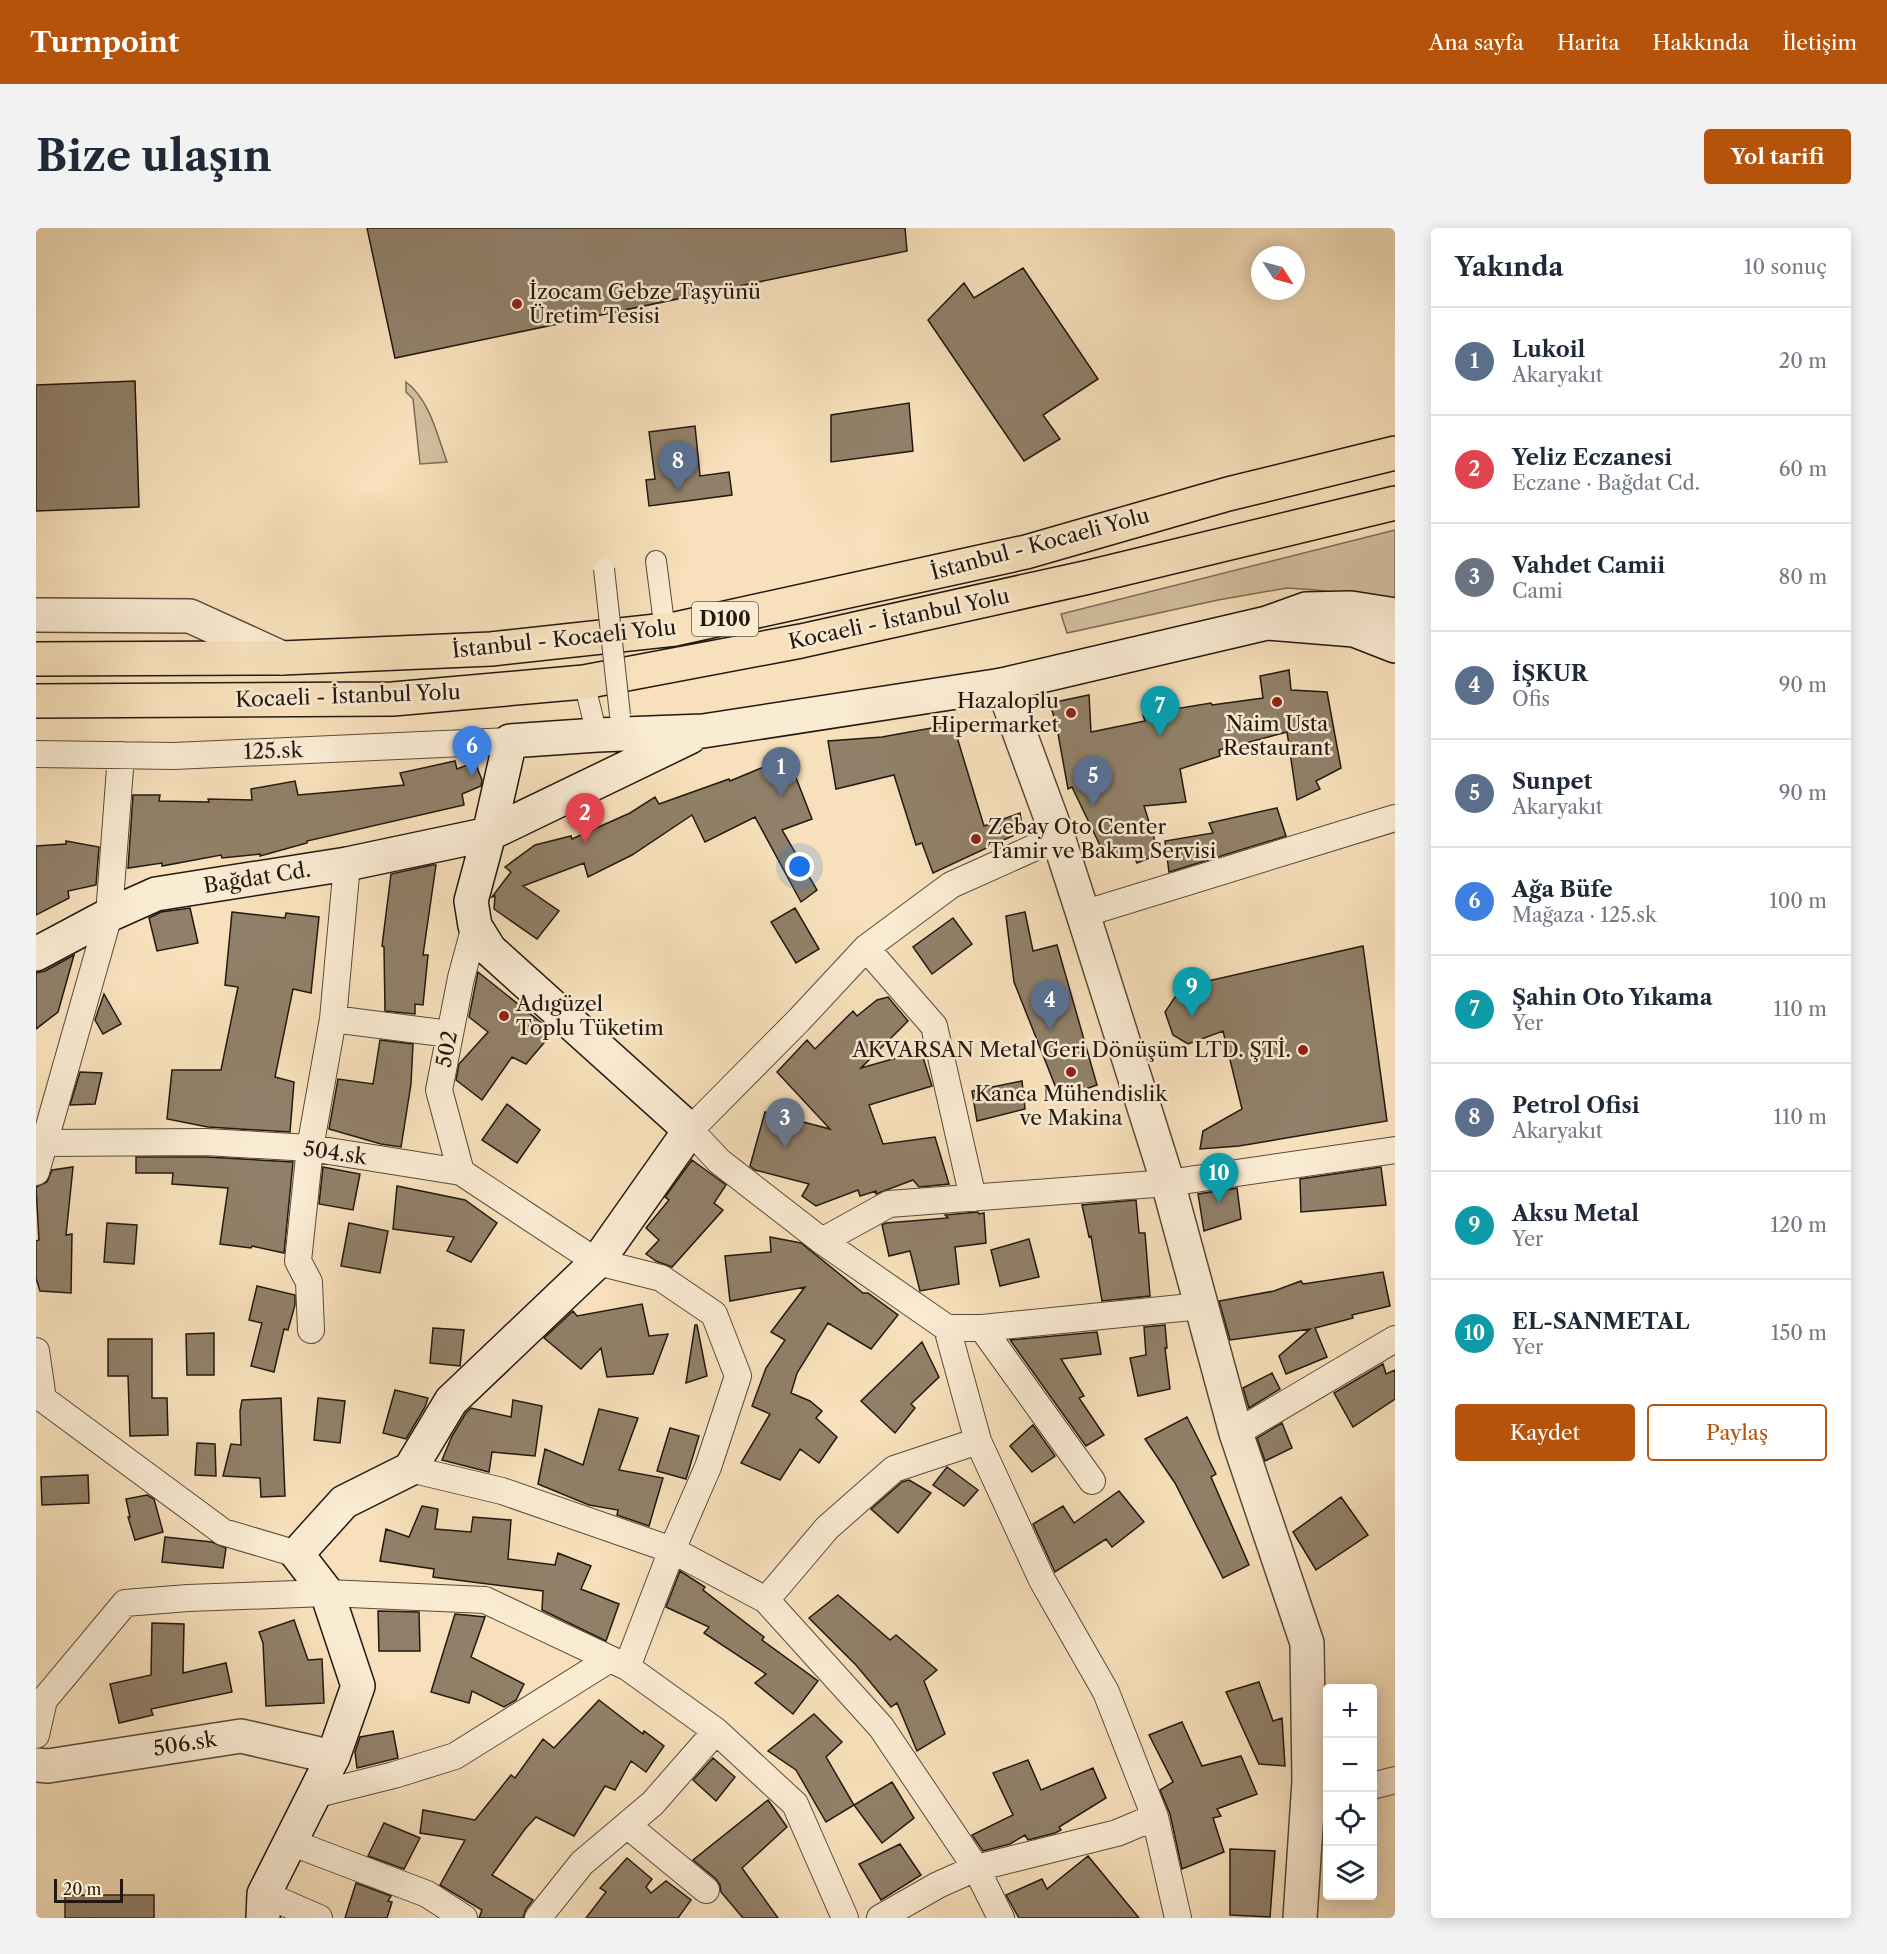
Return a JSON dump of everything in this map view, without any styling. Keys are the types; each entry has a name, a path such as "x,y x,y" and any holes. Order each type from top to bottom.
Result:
{"highway":[{"name":"İstanbul - Kocaeli Yolu","path":"36,659 282,658 491,649 665,631 1026,552 1228,494 1395,453"},
{"name":"Kocaeli - İstanbul Yolu","path":"36,701 393,699 585,682 801,640 1089,577 1395,503"}],"main road":[{"path":"263,1906 290,1842 333,1757 358,1686 327,1593 297,1554 344,1502 410,1470 451,1401 597,1262 690,1130 490,950 475,926 471,901 510,741 609,725 703,731 1002,685 1267,622 1306,609 1351,608 1395,615"},
{"path":"36,615 190,616 282,658"},
{"path":"1267,622 1354,630 1395,646"},
{"path":"1002,685 1058,837 1083,914 1168,1183 1236,1433 1307,1643 1318,1782 1300,1918"},
{"name":"Bağdat Cd.","path":"36,954 109,915 156,894 347,864 489,834 703,731"},
{"name":"506.sk","path":"36,1765 59,1764 241,1736 333,1757"}],"street":[{"path":"656,561 665,631"},
{"path":"604,569 609,725"},
{"path":"585,682 609,725"},
{"name":"125.sk","path":"36,754 174,756 510,741"},
{"path":"36,1172 109,915 122,755"},
{"path":"1083,914 1395,818"},
{"path":"1058,837 951,885 866,948 690,1130 719,1161 822,1240 947,1328 982,1328 1201,1306"},
{"path":"311,1330 309,1282 298,1261 310,1148 333,1019 347,864"},
{"name":"502","path":"461,1172 439,1090 461,978 475,926"},
{"path":"866,948 934,1026 973,1198"},
{"path":"333,1019 450,1034"},
{"name":"504.sk","path":"45,1143 206,1142 310,1148 461,1172 597,1262 661,1278 714,1314 738,1376 708,1467 619,1663"},
{"path":"822,1240 889,1204 1168,1183 1395,1150"},
{"path":"947,1328 978,1441 1042,1580 1106,1692 1155,1817 1178,1918"},
{"path":"982,1328 1092,1481"},
{"path":"1236,1433 1395,1339"},
{"path":"36,1351 39,1398 223,1532 297,1554"},
{"path":"766,1600 827,1528 894,1469 978,1441"},
{"path":"410,1470 502,1491 672,1550 766,1600 881,1727 976,1868 1001,1918"},
{"path":"36,1735 44,1700 124,1603 188,1598 327,1593 484,1600 619,1663 716,1731 795,1804 845,1918"},
{"path":"314,1795 394,1775 455,1756 619,1663"},
{"path":"538,1918 582,1863 653,1803 716,1731"},
{"path":"1377,1785 1395,1780"},
{"path":"880,1918 938,1885 976,1868 1117,1833 1155,1817"},
{"path":"627,1825 706,1890"},
{"path":"290,1842 427,1894 464,1918"},
{"path":"263,1906 319,1918"}],"shaded area":[{"path":"406,382 414,389 427,408 447,462 420,464 413,399 406,392"},
{"path":"1395,530 1395,601 1287,588 1218,600 1067,633 1061,614"}],"building":[{"name":"İzocam Gebze Taşyünü Üretim Tesisi","path":"367,228 905,228 907,251 395,358"},
{"path":"1023,268 1098,379 1043,415 1060,439 1024,461 928,320 964,283 974,298"},
{"path":"135,381 139,507 36,511 36,385"},
{"path":"909,403 913,451 831,462 831,415"},
{"path":"695,426 700,476 729,472 732,495 649,506 646,480 655,479 649,432"},
{"path":"1289,670 1291,690 1327,692 1341,768 1316,781 1320,789 1297,800 1287,732 1219,750 1220,756 1180,769 1186,802 1144,806 1159,854 1137,863 1132,852 1106,858 1072,787 1068,789 1050,703 1089,695 1091,732 1145,721 1143,715 1175,712 1174,709 1211,703 1212,705 1263,698 1260,676"},
{"path":"953,724 984,826 1020,813 1023,831 933,873 922,843 916,845 894,775 836,789 828,741 882,737"},
{"path":"788,757 812,819 782,830 817,890 801,902 755,817 705,842 692,815 632,855 588,877 584,863 523,886 559,911 537,939 494,909 495,896 492,897 511,872 505,867 535,845 571,836 572,839 630,813 655,797 659,804 729,779 730,781"},
{"path":"455,761 457,769 475,762 482,780 481,786 462,794 464,805 307,841 307,843 260,856 260,854 222,858 221,855 162,866 162,863 128,868 133,795 160,795 159,801 209,802 208,799 252,800 251,789 295,781 298,795 404,785 400,773"},
{"path":"1277,808 1286,836 1169,872 1165,841 1213,833 1209,823"},
{"path":"66,841 99,847 96,885 68,891 69,898 36,915 36,846 66,844"},
{"path":"436,865 423,955 428,955 423,1005 415,1004 415,1014 385,1011 384,947 382,946 391,874"},
{"path":"190,908 198,943 157,951 149,918 161,912"},
{"path":"795,908 819,949 796,963 771,922"},
{"path":"232,912 285,918 286,913 319,917 311,993 293,989 275,1077 294,1082 290,1132 208,1127 167,1119 172,1070 221,1070 238,987 225,985"},
{"path":"1025,912 1033,951 1057,945 1097,1085 1060,1098 1014,982 1006,916"},
{"path":"953,918 972,944 932,974 913,947"},
{"name":"AKVARSAN Metal Geri Dönüşüm LTD. ŞTİ.","path":"1363,946 1387,1121 1239,1146 1200,1149 1203,1131 1242,1109 1223,1031 1188,1044 1173,1035 1165,1012 1177,994 1186,986"},
{"path":"74,955 58,1012 36,1029 36,973 45,971"},
{"path":"478,972 553,1032 526,1064 512,1057 482,1100 456,1080 459,1064 488,1032 469,1017"},
{"path":"104,994 121,1024 103,1034 95,1020"},
{"path":"888,997 908,1021 861,1068 921,1051 932,1086 869,1105 883,1144 935,1137 949,1184 919,1187 913,1180 876,1194 876,1191 860,1196 858,1190 816,1206 802,1196 809,1184 755,1170 750,1166 765,1112 830,1129 777,1072 807,1040 815,1049 853,1011 857,1016 877,1000"},
{"path":"380,1040 413,1044 411,1084 401,1147 381,1144 329,1129 338,1079 373,1084"},
{"path":"80,1072 102,1073 95,1104 70,1105"},
{"path":"1022,1081 1025,1109 977,1121 972,1091"},
{"path":"507,1104 540,1130 517,1163 482,1140"},
{"path":"136,1157 206,1157 293,1162 284,1253 252,1246 251,1248 220,1244 228,1188 172,1184 173,1173 136,1173"},
{"path":"692,1160 726,1185 714,1203 723,1210 672,1267 646,1254 659,1240 646,1228 669,1200 665,1197"},
{"path":"73,1167 66,1235 72,1234 71,1293 40,1291 36,1278 36,1241 39,1240 36,1187 47,1182 52,1170"},
{"path":"323,1167 360,1174 353,1210 319,1204"},
{"path":"1381,1167 1386,1205 1301,1212 1300,1179"},
{"path":"397,1186 465,1200 497,1223 471,1262 447,1251 454,1237 393,1229"},
{"path":"1237,1188 1241,1219 1204,1231 1198,1194"},
{"path":"1136,1200 1139,1233 1145,1233 1150,1296 1102,1301 1091,1236 1089,1237 1082,1205"},
{"path":"978,1212 979,1214 984,1213 986,1243 955,1247 959,1284 920,1291 910,1251 889,1256 882,1225 886,1223 948,1218 945,1215"},
{"path":"107,1223 137,1225 134,1264 104,1262"},
{"path":"349,1223 388,1231 380,1273 341,1266"},
{"path":"770,1237 801,1243 863,1293 868,1293 898,1315 871,1349 828,1323 797,1373 791,1393 810,1401 822,1411 816,1418 837,1437 819,1463 800,1449 780,1480 741,1463 770,1414 752,1406 766,1368 785,1340 771,1332 805,1287 730,1301 725,1256 771,1252"},
{"path":"1029,1239 1039,1277 1000,1286 991,1250"},
{"path":"1383,1272 1390,1306 1352,1315 1353,1318 1315,1328 1327,1357 1286,1374 1279,1356 1310,1329 1230,1340 1219,1301 1274,1291 1301,1281 1303,1284"},
{"path":"257,1286 295,1295 295,1305 288,1330 284,1329 274,1372 251,1366 262,1323 249,1320"},
{"path":"642,1304 649,1336 668,1334 653,1374 607,1377 601,1348 581,1369 544,1338 573,1311 577,1316"},
{"path":"695,1325 697,1325 707,1376 686,1383"},
{"path":"1165,1325 1170,1389 1138,1396 1130,1358 1146,1355 1144,1327"},
{"path":"433,1328 464,1330 460,1366 430,1363"},
{"path":"1097,1332 1101,1354 1061,1359 1084,1396 1079,1398 1104,1435 1086,1446 1010,1340"},
{"path":"214,1333 214,1375 187,1375 186,1334"},
{"path":"108,1339 152,1339 152,1398 167,1398 168,1435 130,1436 128,1376 108,1376"},
{"path":"922,1342 939,1377 911,1404 915,1408 895,1433 861,1401"},
{"path":"1383,1364 1386,1374 1395,1370 1395,1399 1353,1427 1334,1393"},
{"path":"1272,1373 1280,1389 1249,1408 1243,1388"},
{"path":"395,1390 428,1398 406,1439 383,1433"},
{"path":"281,1398 285,1496 261,1497 260,1478 223,1476 231,1444 241,1445 242,1400"},
{"path":"318,1398 345,1401 340,1443 314,1440"},
{"path":"513,1400 542,1406 535,1456 492,1452 489,1472 442,1460 452,1436 471,1408 511,1417"},
{"path":"599,1409 638,1418 619,1470 663,1478 649,1526 617,1515 618,1510 589,1505 538,1484 545,1449 583,1465"},
{"path":"1187,1417 1216,1474 1211,1477 1249,1565 1223,1578 1175,1483 1145,1439"},
{"path":"1282,1423 1292,1448 1265,1461 1257,1438"},
{"path":"1033,1425 1055,1456 1032,1472 1010,1446"},
{"path":"670,1428 699,1436 686,1479 657,1471"},
{"path":"197,1443 215,1444 216,1476 195,1475"},
{"path":"947,1467 978,1490 964,1506 933,1485"},
{"path":"88,1475 89,1503 42,1505 41,1477"},
{"path":"909,1480 931,1493 898,1533 871,1509 902,1482"},
{"path":"1119,1491 1144,1522 1112,1547 1106,1539 1055,1572 1033,1524 1063,1506 1074,1523"},
{"path":"147,1495 154,1499 163,1532 135,1540 128,1517 130,1517 126,1499"},
{"path":"1341,1497 1368,1535 1316,1570 1293,1532"},
{"path":"422,1506 438,1509 435,1529 471,1532 473,1517 511,1520 508,1559 555,1565 558,1553 591,1566 581,1589 619,1604 606,1641 542,1610 543,1591 433,1577 434,1569 380,1561 386,1529 409,1537"},
{"path":"165,1537 212,1542 226,1548 223,1568 162,1562"},
{"path":"680,1571 705,1587 703,1590 764,1637 762,1640 818,1681 793,1714 755,1683 766,1674 704,1633 709,1627 666,1607"},
{"path":"838,1595 890,1640 896,1635 937,1670 924,1681 945,1734 917,1751 897,1703 891,1707 856,1665 809,1618"},
{"path":"378,1611 419,1612 420,1651 379,1651"},
{"path":"455,1614 485,1617 471,1657 524,1684 516,1700 504,1707 472,1691 469,1703 431,1692"},
{"path":"294,1620 308,1660 322,1659 324,1703 266,1706 263,1643 259,1632"},
{"path":"152,1623 184,1624 183,1673 226,1663 232,1692 151,1709 153,1715 119,1723 110,1684 151,1675"},
{"path":"1259,1682 1273,1721 1282,1718 1285,1766 1259,1764 1226,1692"},
{"path":"599,1700 643,1734 644,1731 664,1746 646,1772 631,1761 615,1790 605,1786 574,1836 536,1817 492,1875 533,1900 523,1918 479,1918 482,1910 440,1885 465,1840 420,1833 423,1810 475,1820 511,1775 515,1778 543,1739 554,1748"},
{"path":"814,1714 842,1742 826,1757 854,1805 826,1822 796,1770 768,1751"},
{"path":"1182,1722 1202,1766 1241,1756 1257,1794 1217,1809 1221,1816 1213,1818 1224,1852 1182,1869 1170,1814 1160,1790 1173,1782 1149,1735"},
{"path":"393,1731 398,1758 357,1768 355,1752 360,1737"},
{"path":"713,1758 735,1777 716,1801 693,1780"},
{"path":"1028,1760 1041,1790 1093,1768 1106,1798 1059,1827 1061,1830 1055,1833 1028,1840 1025,1835 1010,1844 983,1851 972,1835 1013,1815 993,1773"},
{"path":"892,1782 914,1818 882,1843 854,1805"},
{"path":"768,1800 787,1827 742,1868 778,1918 743,1918 721,1892 716,1879 693,1860"},
{"path":"384,1823 420,1838 404,1869 368,1856"},
{"path":"900,1844 921,1875 881,1900 859,1864"},
{"path":"1230,1849 1275,1851 1270,1917 1230,1915"},
{"path":"1088,1856 1139,1918 1019,1918 1006,1895 1042,1879 1047,1889"},
{"path":"627,1858 652,1879 646,1887 651,1893 666,1881 691,1900 678,1918 586,1918 606,1892 600,1888"},
{"path":"356,1883 391,1896 388,1901 392,1902 387,1918 345,1918"},
{"path":"65,1895 154,1895 154,1918 65,1918"}],"place":[{"name":"İzocam Gebze Taşyünü Üretim Tesisi","path":"517,304"},
{"name":"Petrol Ofisi","path":"678,491"},
{"name":"Naim Usta Restaurant","path":"1277,702"},
{"name":"Hazaloplu Hipermarket","path":"1071,713"},
{"name":"Şahin Oto Yıkama","path":"1160,736"},
{"name":"Ağa Büfe","path":"472,776"},
{"name":"Lukoil","path":"781,797"},
{"name":"Sunpet","path":"1093,806"},
{"name":"Zebay Oto Center Tamir ve Bakım Servisi","path":"976,839"},
{"name":"Yeliz Eczanesi","path":"585,843"},
{"name":"Adıgüzel Toplu Tüketim","path":"504,1016"},
{"name":"Aksu Metal","path":"1192,1017"},
{"name":"İŞKUR","path":"1050,1030"},
{"name":"AKVARSAN Metal Geri Dönüşüm LTD. ŞTİ.","path":"1303,1050"},
{"name":"Kanca Mühendislik ve Makina","path":"1071,1072"},
{"name":"Vahdet Camii","path":"785,1148"},
{"name":"EL-SANMETAL","path":"1219,1203"}]}
